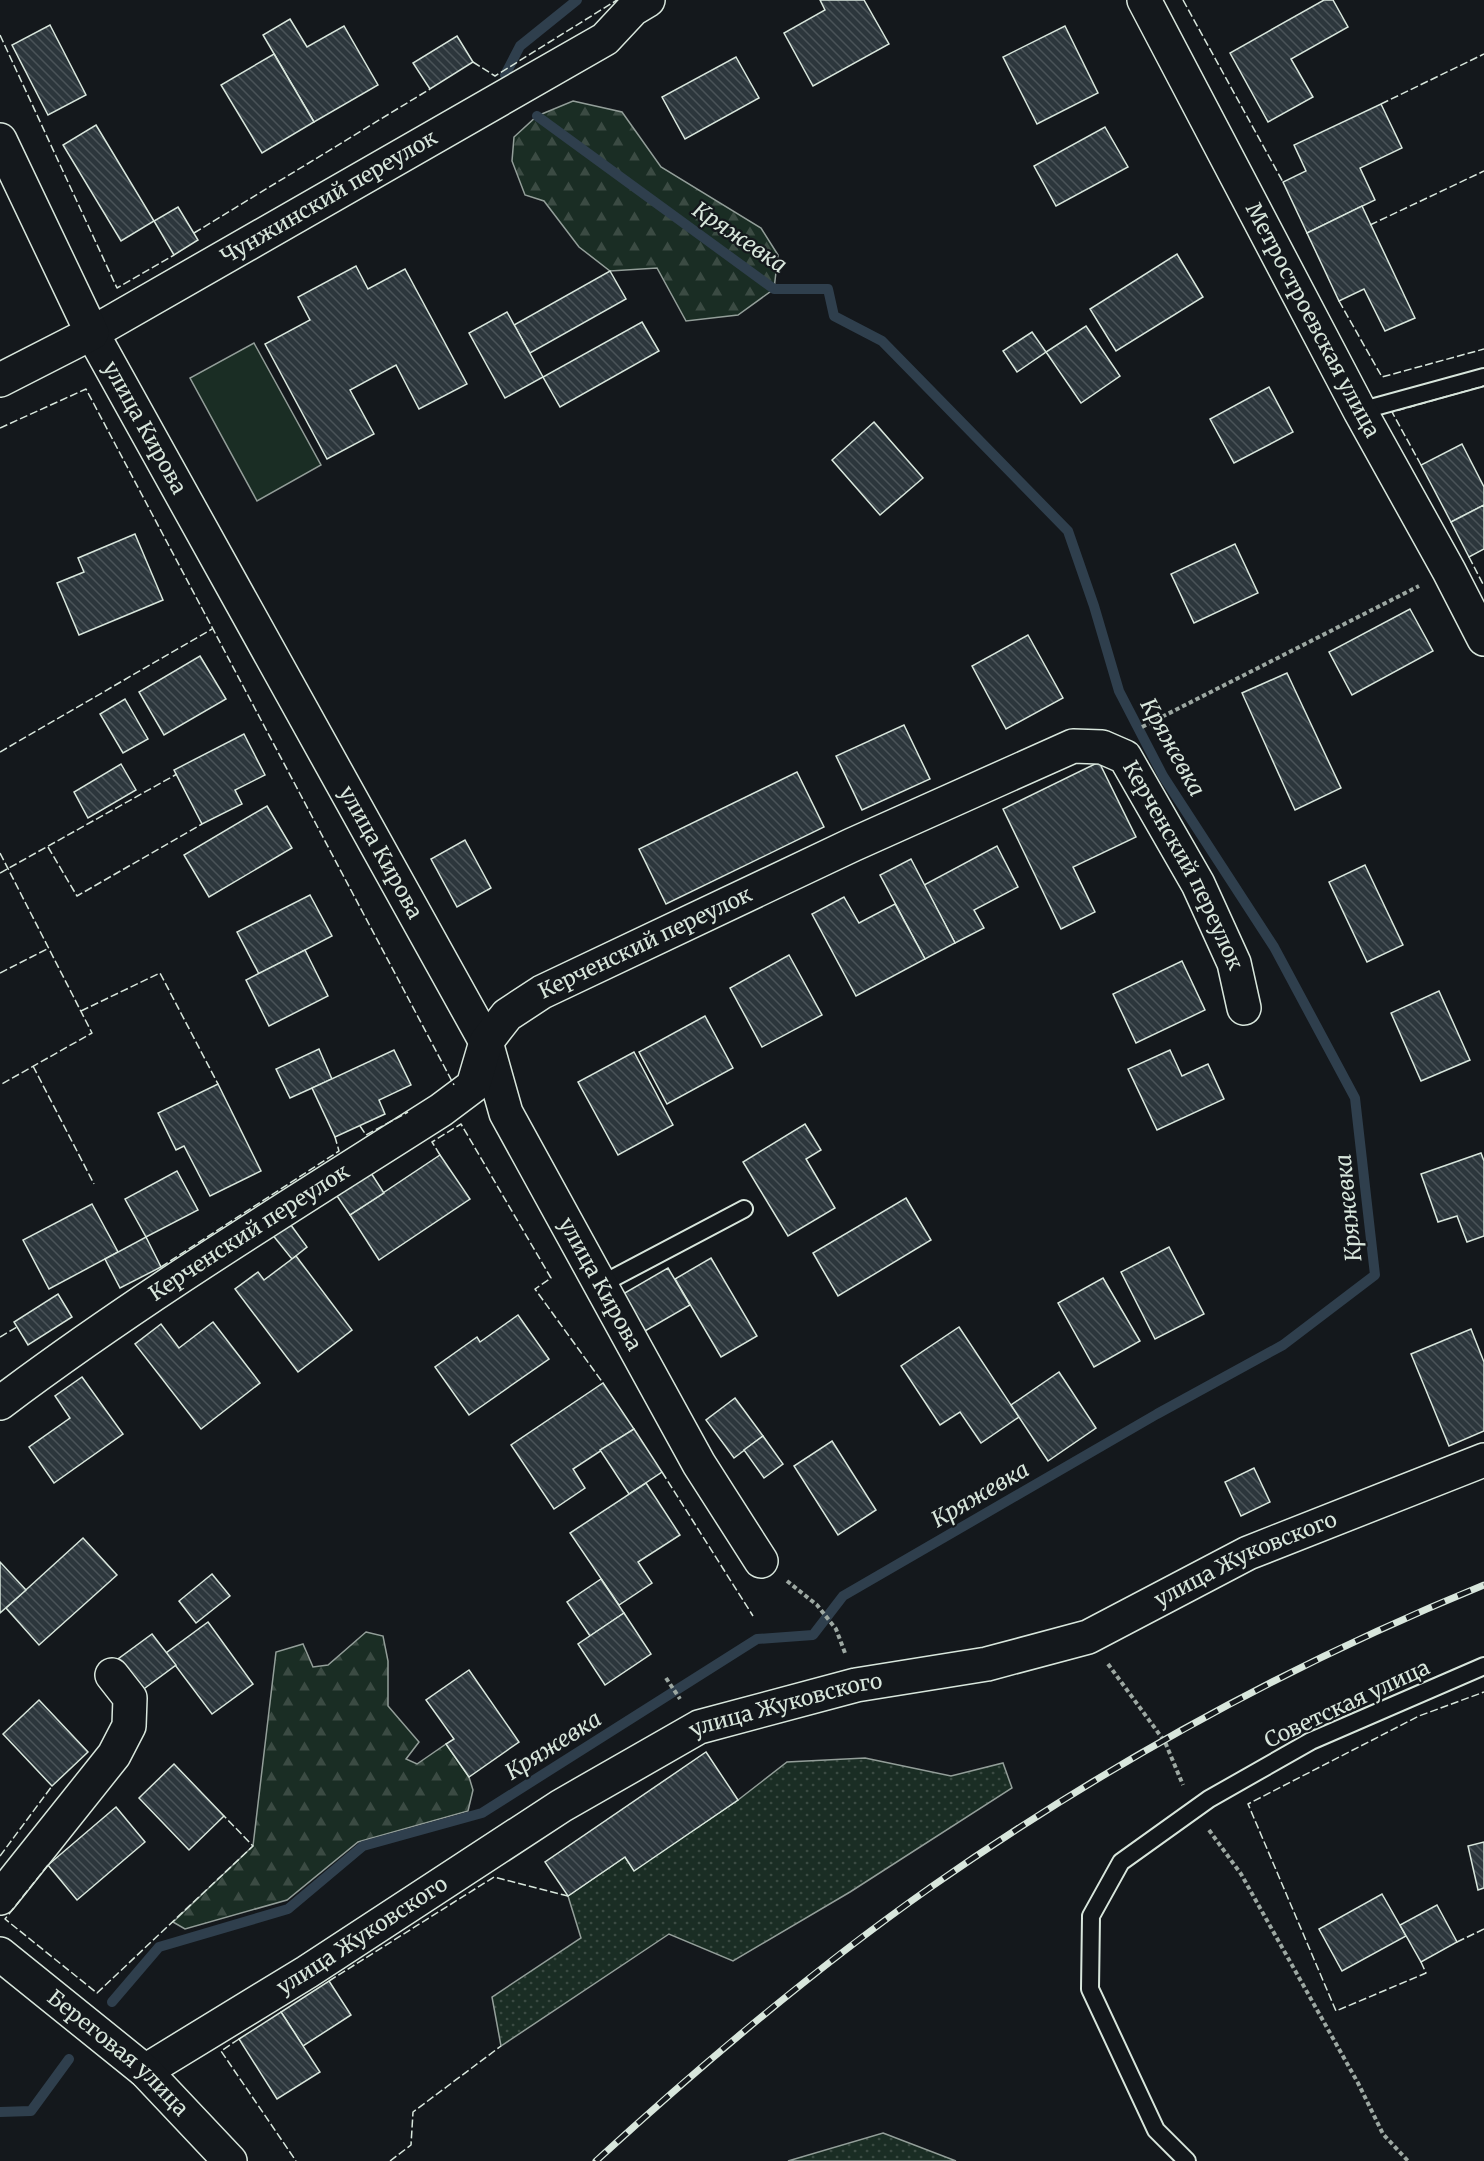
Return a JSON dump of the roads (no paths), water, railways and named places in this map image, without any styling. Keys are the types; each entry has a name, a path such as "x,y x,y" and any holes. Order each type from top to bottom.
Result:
{"street":[{"name":"Чунжинский переулок","path":"0,380 92,333 605,39 633,9 648,0"},
{"name":"Метростроевская улица","path":"1144,0 1360,411 1484,639"},
{"name":"улица Кирова","path":"0,140 92,333 486,1042 506,1113 699,1464 761,1561"},
{"name":"Керченский переулок","path":"0,1403 54,1362 210,1257 441,1110 473,1086 486,1042 507,1015 542,992 852,845 1073,746 1102,747 1125,757 1198,884 1234,963 1244,1008"},
{"name":"улица Жуковского","path":"145,2071 307,1972 561,1806 699,1727 856,1685 987,1664 1088,1637 1248,1553 1484,1461"},
{"path":"0,1898 114,1755 124,1736 129,1726 130,1698 112,1674"},
{"name":"Береговая улица","path":"0,1954 145,2071 230,2161"}],"lane":[{"path":"1360,411 1484,377"},
{"path":"600,1285 744,1209"},
{"name":"Советская улица","path":"1187,2161 1156,2130 1090,1989 1091,1916 1121,1862 1209,1799 1311,1741 1484,1666"}],"waterway":[{"name":"Кряжевка","path":"505,75 520,46 577,0"},
{"name":"Кряжевка","path":"112,2002 159,1947 288,1909 363,1846 482,1813 757,1639 813,1635 843,1596 1157,1414 1283,1345 1375,1275 1355,1098 1274,947 1163,776 1119,691 1094,606 1068,531 882,341 834,316 828,289 774,289 537,116"},
{"name":"Кряжевка","path":"0,2112 31,2111 69,2059"}],"railway":[{"path":"596,2161 676,2089 801,1985 887,1919 996,1843 1063,1800 1199,1721 1340,1649 1484,1585"}]}
